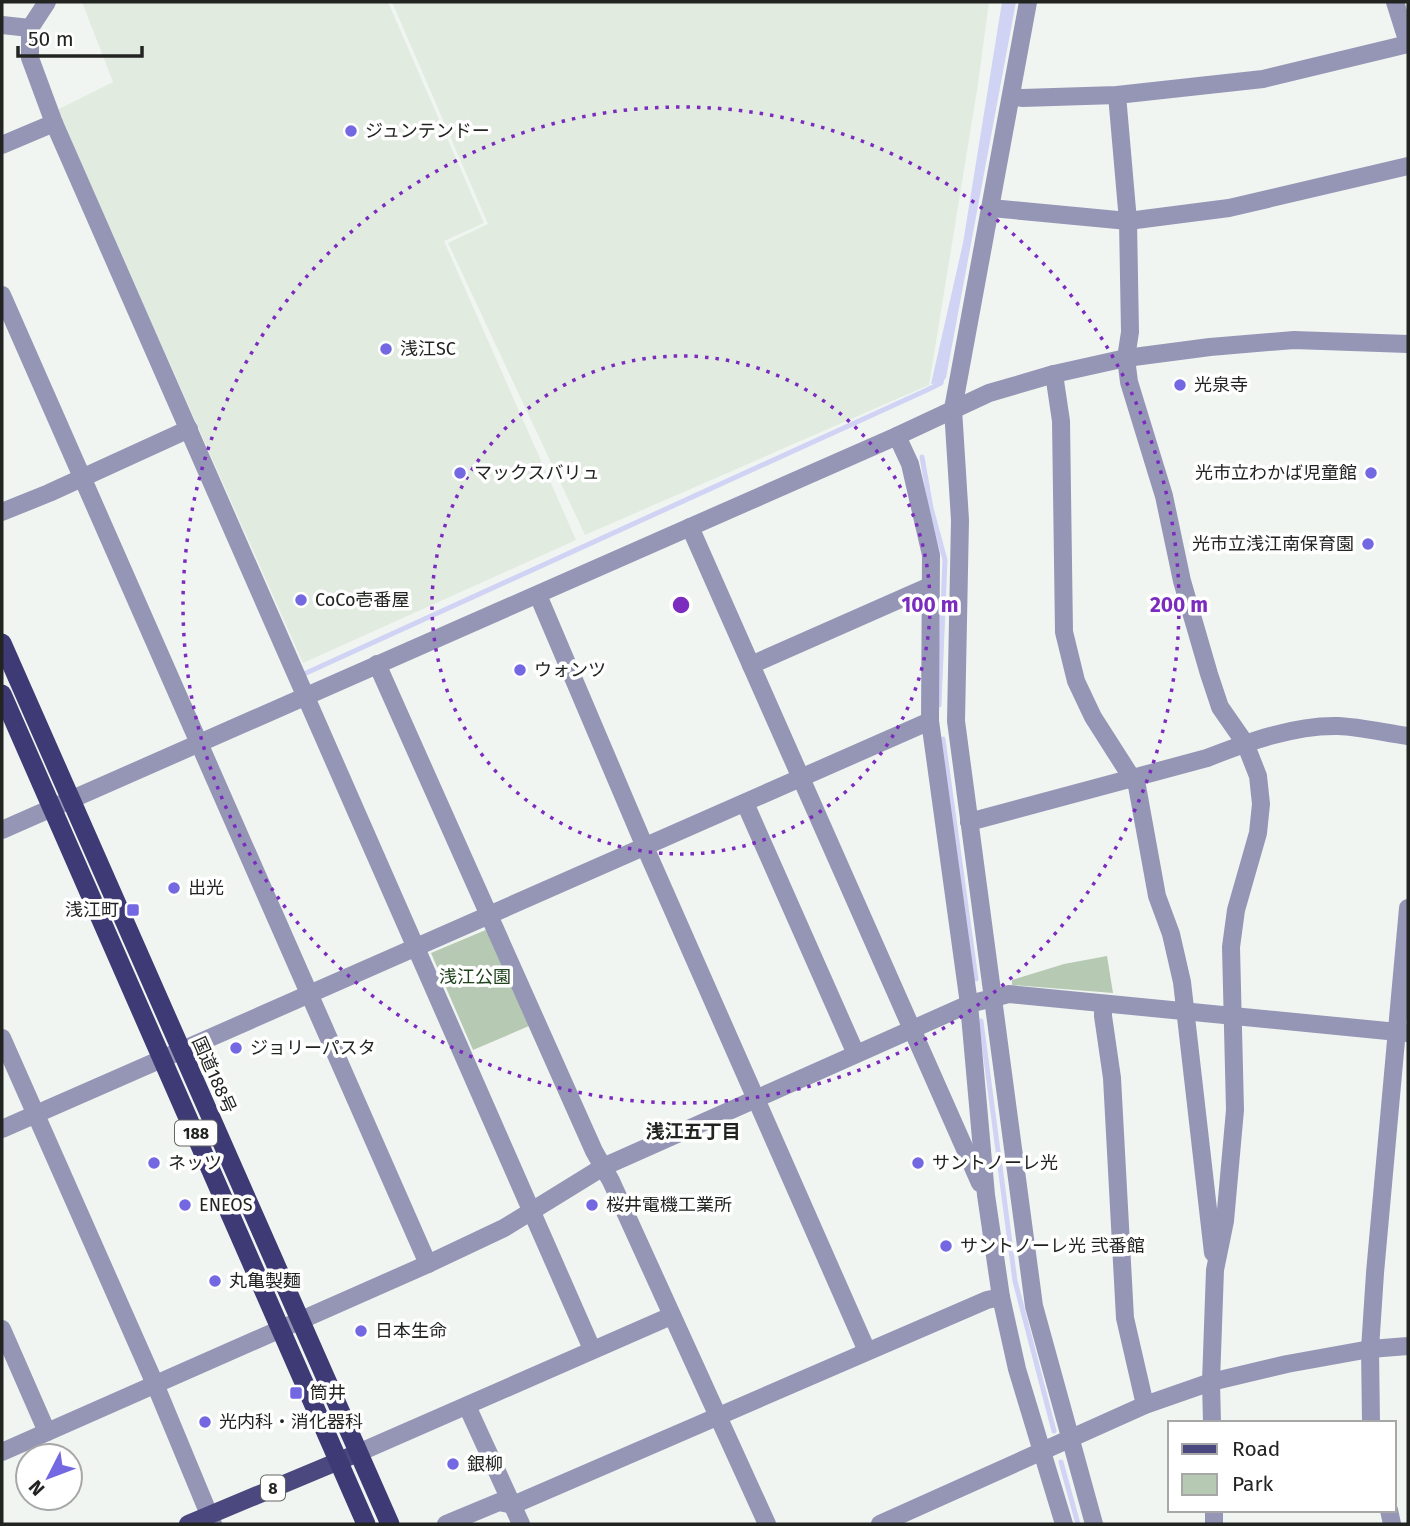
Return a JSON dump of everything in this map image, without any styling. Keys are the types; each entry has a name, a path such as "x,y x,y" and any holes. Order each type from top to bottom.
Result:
{"highway":[{"name":"国道188号","path":"2,643 72,799 172,1054 290,1325 338,1460 366,1524"},
{"name":"国道188号","path":"2,694 50,808 172,1054"},
{"name":"国道188号","path":"290,1325 358,1452 390,1524"}],"main road":[{"name":"8","path":"188,1524 211,1520 358,1452"}],"street":[{"path":"47,2 30,28 30,58 54,123 592,1349"},
{"path":"1028,2 953,409 960,520 956,721 1034,1306 1094,1524"},
{"path":"1011,96 1022,98 1117,95 1263,79 1408,44 1395,2"},
{"path":"2,24 30,28"},
{"path":"1117,95 1128,222 1130,332 1126,358 1129,382 1164,496 1182,581 1209,674 1220,707 1245,743 1258,776 1261,804 1258,833 1236,910 1231,947 1235,1110 1225,1221 1215,1270"},
{"path":"2,145 54,123"},
{"path":"991,208 1128,222 1229,208 1408,166"},
{"path":"2,295 428,1264"},
{"path":"2,830 538,595 989,393 1054,374 1126,358 1210,347 1294,340 1408,344"},
{"path":"1054,374 1061,421 1064,632 1076,681 1093,717 1137,786 1157,896 1171,934 1182,982 1215,1270 1212,1421"},
{"path":"2,512 189,429"},
{"path":"897,436 910,464 931,555 930,721 969,1004 986,1195 1001,1297 1017,1369 1064,1524"},
{"path":"690,527 986,1195"},
{"path":"751,664 930,586"},
{"path":"538,595 867,1351"},
{"path":"377,664 488,915 767,1524"},
{"path":"2,1129 930,721 956,721"},
{"path":"969,822 1207,758 1245,743 1312,727 1340,726 1408,736"},
{"path":"744,803 856,1054"},
{"path":"1371,1421 1370,1349 1402,1033 1408,908"},
{"path":"2,1452 504,1228 603,1167 969,1004 993,996 1009,994 1402,1033"},
{"path":"1103,1004 1112,1078 1125,1318 1145,1405"},
{"path":"2,1038 155,1384 211,1520"},
{"path":"446,1524 499,1502 513,1505 867,1351 987,1300 1001,1297"},
{"path":"358,1452 671,1316"},
{"path":"2,1329 47,1432"},
{"path":"880,1524 1145,1405 1211,1382 1287,1364 1370,1349 1408,1346"},
{"path":"467,1406 521,1524"}],"shaded area":[{"path":"82,2 388,2 484,223 444,241 576,540 303,663 57,110 113,82"},
{"path":"392,2 989,2 929,385 585,535 448,243 488,224"}],"green space":[{"name":"浅江公園","path":"488,929 529,1026 473,1050 431,953"},
{"path":"1107,956 1113,993 1012,985 1012,980 1064,964"}],"water":[{"path":"1002,2 1016,2 946,378 941,383 931,384 963,243"}],"waterway":[{"path":"304,674 927,390 941,383 942,377"},
{"path":"922,457 931,508 945,560 939,705"},
{"path":"943,739 976,979"},
{"path":"981,1021 1015,1281 1054,1431"},
{"path":"1061,1462 1078,1524"}],"place":[{"name":"ジュンテンドー","path":"351,131"},
{"name":"浅江SC","path":"386,349"},
{"name":"光泉寺","path":"1180,385"},
{"name":"マックスバリュ","path":"460,473"},
{"name":"光市立わかば児童館","path":"1371,473"},
{"name":"光市立浅江南保育園","path":"1368,544"},
{"name":"CoCo壱番屋","path":"301,600"},
{"name":"ウォンツ","path":"520,670"},
{"name":"出光","path":"174,888"},
{"name":"浅江町","path":"133,910"},
{"name":"ジョリーパスタ","path":"236,1048"},
{"name":"ネッツ","path":"154,1163"},
{"name":"サントノーレ光","path":"918,1163"},
{"name":"ENEOS","path":"185,1205"},
{"name":"桜井電機工業所","path":"592,1205"},
{"name":"サントノーレ光 弐番館","path":"946,1246"},
{"name":"丸亀製麺","path":"215,1281"},
{"name":"日本生命","path":"361,1331"},
{"name":"筒井","path":"296,1393"},
{"name":"光内科・消化器科","path":"205,1422"},
{"name":"銀柳","path":"453,1464"}],"district":[{"name":"浅江五丁目","path":"693,1131"}]}
